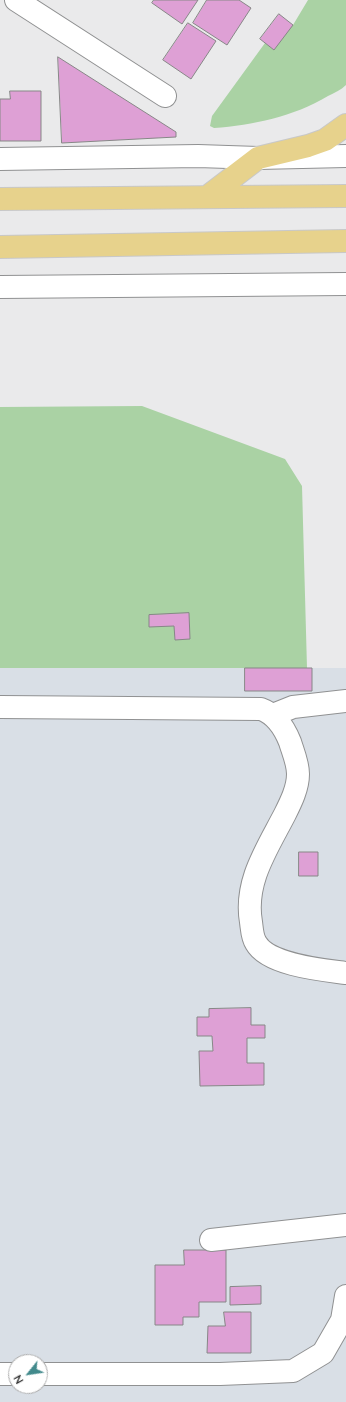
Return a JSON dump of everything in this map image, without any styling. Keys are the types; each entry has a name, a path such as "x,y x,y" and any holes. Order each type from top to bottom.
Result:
{"main road":[{"path":"207,197 258,158 308,146 325,140 346,126"},
{"path":"0,199 346,196"},
{"path":"0,247 346,241"}],"street":[{"path":"16,0 165,96"},
{"path":"0,159 198,156 258,158 346,156"},
{"path":"0,287 346,284 346,294"},
{"path":"273,715 293,707 346,701"},
{"path":"0,708 260,709 273,715 287,734 297,765 298,775 294,796 260,863 250,889 249,911 253,935 256,943 270,956 310,969 346,973"},
{"path":"211,1240 346,1225"},
{"path":"48,1374 220,1374 293,1371 323,1354 342,1320 346,1296"}],"shaded area":[{"path":"0,668 346,668 346,1402 0,1402"}],"green space":[{"path":"308,0 346,0 346,85 315,103 287,115 243,125 214,128 210,126 212,116 265,43 293,25"},
{"path":"142,406 285,459 302,486 307,668 0,668 0,407"}],"building":[{"path":"154,0 198,0 182,24 152,3"},
{"path":"207,0 239,0 251,8 227,45 193,23"},
{"path":"279,14 293,25 274,50 260,39"},
{"path":"188,23 216,41 191,79 163,60"},
{"path":"58,57 176,132 176,137 62,143"},
{"path":"10,91 41,91 41,141 0,141 0,99 10,99"},
{"path":"189,613 190,639 175,640 174,626 149,627 149,615"},
{"path":"245,668 312,668 312,691 245,691"},
{"path":"299,852 318,852 318,876 299,876"},
{"path":"251,1008 251,1025 265,1025 265,1038 247,1038 247,1063 264,1063 264,1085 200,1086 199,1051 213,1051 212,1036 197,1036 197,1017 209,1017 209,1009"},
{"path":"184,1250 226,1250 226,1302 199,1302 199,1317 183,1317 183,1325 155,1325 155,1265 184,1265"},
{"path":"261,1286 261,1304 230,1305 230,1287"},
{"path":"224,1312 251,1312 251,1353 207,1353 208,1326 225,1326"}]}
